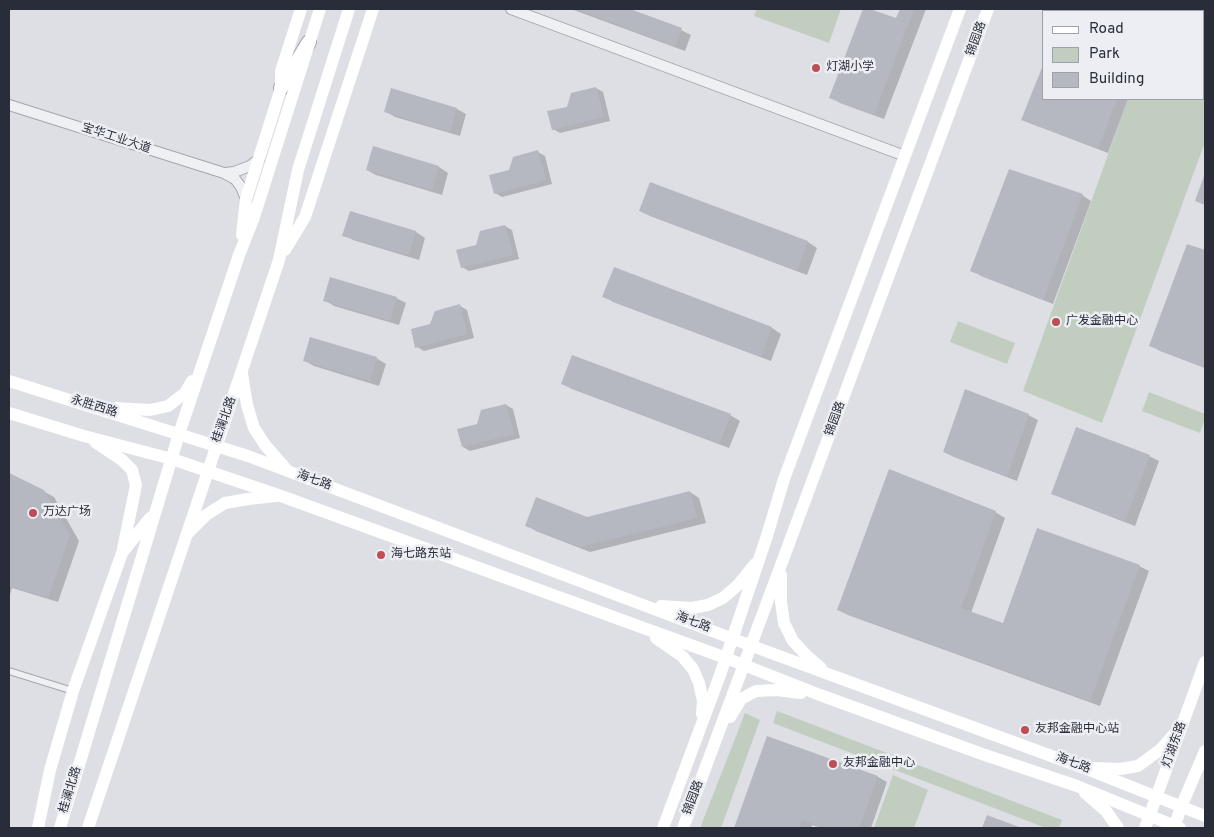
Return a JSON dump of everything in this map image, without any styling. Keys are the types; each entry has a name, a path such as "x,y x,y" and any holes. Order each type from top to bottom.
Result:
{"main road":[{"path":"281,88 281,71 301,9"},
{"name":"桂澜北路","path":"60,828 179,434 239,255 254,217 320,9"},
{"name":"桂澜北路","path":"88,828 279,260 298,170 349,9"},
{"path":"279,260 305,216 373,9"},
{"name":"锦园路","path":"663,828 726,658 760,559 784,480 960,9"},
{"name":"锦园路","path":"683,828 988,9"},
{"path":"239,255 246,200 281,88 309,42"},
{"path":"93,406 150,410 168,406 185,393 202,366"},
{"path":"242,374 247,405 254,428 265,445 288,471"},
{"name":"永胜西路","path":"9,381 179,434"},
{"path":"9,414 172,459 281,496 726,658 820,695 982,754 1077,786 1177,828 1182,807 1205,751"},
{"name":"海七路","path":"179,434 288,471 752,646 1084,768 1205,816"},
{"path":"38,828 50,770 74,691 122,553 136,484 132,470 122,460 84,436"},
{"path":"186,535 206,515 224,503 281,496"},
{"path":"122,553 155,512"},
{"path":"648,606 692,608 708,605 723,598 738,586 760,559"},
{"path":"781,566 781,602 784,623 793,641 807,656 829,674"},
{"path":"640,627 682,656 693,669 703,700 701,728"},
{"name":"灯湖东路","path":"1145,828 1205,662"},
{"path":"719,733 741,699 756,691 776,690 820,695"},
{"path":"1084,768 1120,769 1138,766 1161,749 1181,728"},
{"path":"1077,786 1106,810 1118,828"}],"street":[{"path":"511,9 905,156"},
{"name":"宝华工业大道","path":"9,104 224,173"},
{"path":"224,173 234,172 250,166 259,159"},
{"path":"224,173 235,180 241,187 246,200"},
{"path":"9,671 74,691"}],"green space":[{"path":"757,9 841,9 829,43 754,16"},
{"path":"1205,9 1205,142 1102,423 1023,391 1128,100 1204,100 1204,10 1160,10"},
{"path":"958,321 1015,343 1007,364 950,342"},
{"path":"1149,392 1205,414 1200,433 1142,411"},
{"path":"777,711 1062,820 1059,828 1046,828 773,723"},
{"path":"745,713 760,720 721,828 700,828"},
{"path":"893,775 928,790 914,828 874,828"}],"building":[{"path":"576,9 630,9 682,28 675,46"},
{"path":"863,9 870,9 896,18 900,9 914,9 874,115 829,98"},
{"path":"1042,68 1042,100 1117,100 1098,148 1021,120"},
{"path":"596,87 604,117 552,130 547,111 567,107 571,93"},
{"path":"391,88 457,108 450,132 384,112"},
{"path":"373,146 439,166 432,190 366,170"},
{"path":"538,150 546,180 494,194 489,175 509,170 513,157"},
{"path":"1009,169 1083,194 1043,300 970,271"},
{"path":"1205,176 1205,205 1195,201"},
{"path":"650,182 808,241 797,271 639,211"},
{"path":"350,211 416,231 409,255 342,236"},
{"path":"505,225 513,255 461,268 456,250 476,245 480,231"},
{"path":"1187,244 1205,250 1205,368 1149,346"},
{"path":"614,267 772,327 761,357 602,297"},
{"path":"330,277 397,297 390,321 323,301"},
{"path":"460,304 467,334 415,348 411,329 430,324 435,311"},
{"path":"310,337 377,357 370,381 303,361"},
{"path":"572,355 731,414 719,444 561,384"},
{"path":"965,389 1029,414 1007,477 943,452"},
{"path":"506,404 514,434 462,447 457,429 477,424 481,410"},
{"path":"1076,427 1150,455 1125,521 1051,494"},
{"path":"889,469 996,511 961,608 1003,623 1037,528 1140,565 1090,701 837,610"},
{"name":"万达广场","path":"9,473 44,490 70,535 48,598 9,586"},
{"path":"690,491 697,518 580,547 525,526 536,497 587,517"},
{"path":"767,736 878,776 859,828 824,828 802,820 799,828 734,828"},
{"path":"987,815 1019,827 1019,828 982,828"}],"place":[{"name":"灯湖小学","path":"816,68"},
{"name":"广发金融中心","path":"1056,322"},
{"name":"万达广场","path":"33,513"},
{"name":"海七路东站","path":"381,555"},
{"name":"友邦金融中心站","path":"1025,730"},
{"name":"友邦金融中心","path":"833,764"}]}
